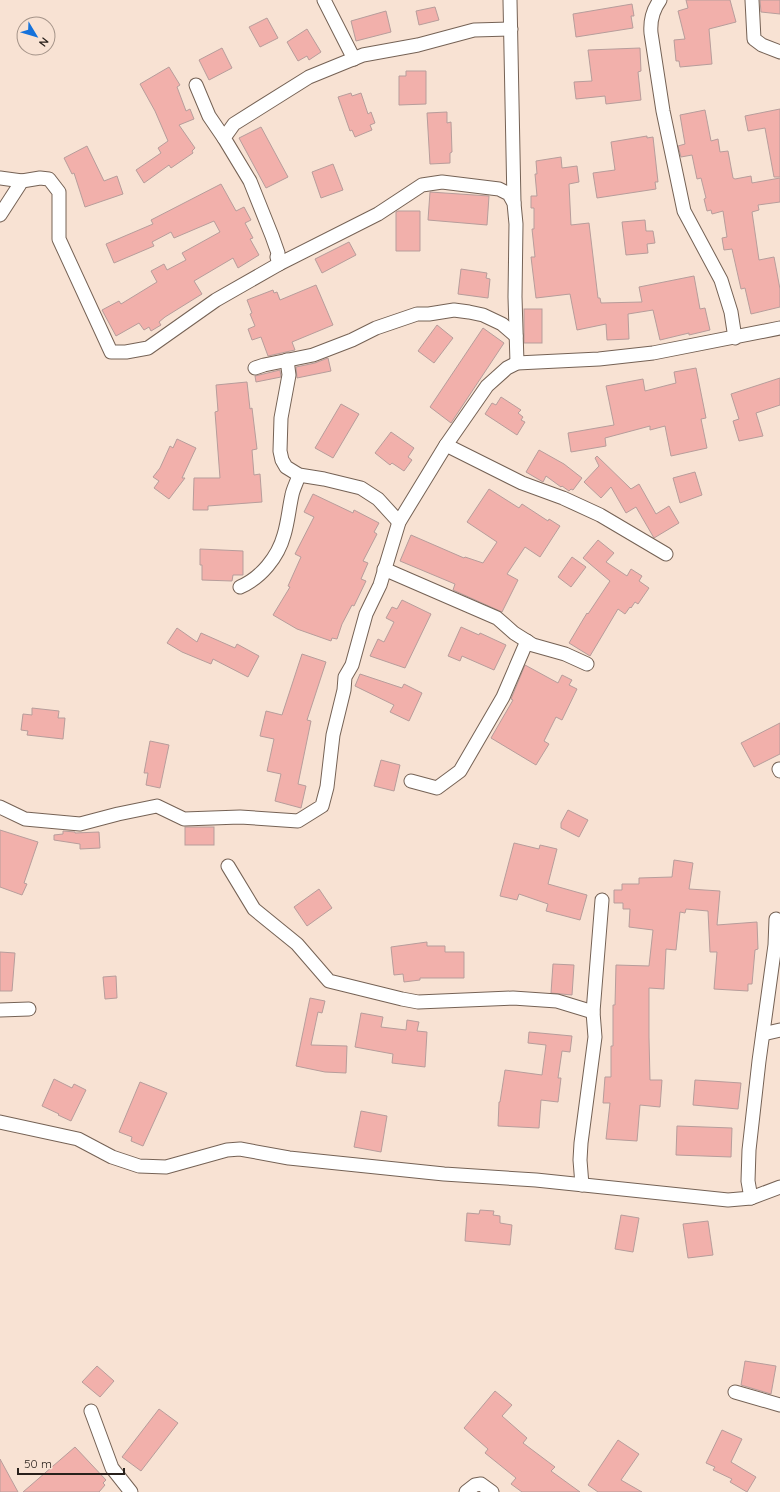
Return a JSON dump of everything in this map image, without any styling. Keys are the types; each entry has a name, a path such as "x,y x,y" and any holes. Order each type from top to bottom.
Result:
{"street":[{"path":"324,0 354,59"},
{"path":"510,0 514,203 516,224 517,363"},
{"path":"660,0 655,7 650,22 651,34 663,111 684,211 720,280 731,312 735,338"},
{"path":"752,0 754,39 762,45 780,52"},
{"path":"224,138 234,124 309,77 363,55 418,45 474,30 511,29"},
{"path":"196,85 209,116 250,181 278,252 277,257 279,264"},
{"path":"0,178 22,182 40,178 49,179 59,192 59,239 111,352 126,352 148,348 216,300 279,264 378,214 422,185 442,182 500,189 509,194 514,203"},
{"path":"0,215 22,182"},
{"path":"255,368 313,355 352,340 376,328 417,314 429,314 454,310 483,315 502,324 516,336"},
{"path":"0,807 25,819 80,824 157,806 184,819 240,817 298,821 311,814 322,806 327,787 333,735 346,677 352,665 366,614 380,585 399,522 446,445 487,386 507,368 517,363 599,359 653,353 780,328"},
{"path":"287,360 289,375 281,418 280,451 282,460 286,467 299,475 324,479 361,488 378,499 399,522"},
{"path":"446,445 522,483 563,498 600,514 666,554"},
{"path":"240,587 247,584 262,571 274,558 280,547 284,535 292,494 299,475"},
{"path":"384,569 497,618 514,633 533,644 565,654 587,664"},
{"path":"411,781 437,788 460,771 503,697 527,641"},
{"path":"228,866 254,909 297,944 329,982 418,1002 513,998 557,1001 593,1012"},
{"path":"582,1185 580,1160 581,1143 595,1037 593,1012 602,900"},
{"path":"751,1198 748,1181 749,1150 762,1034 775,945 776,919"},
{"path":"0,1010 29,1009"},
{"path":"762,1034 780,1030"},
{"path":"0,1122 78,1140 112,1157 139,1166 166,1167 226,1150 240,1149 289,1158 728,1200 751,1198 780,1187"},
{"path":"736,1392 780,1405"},
{"path":"91,1411 112,1468 130,1492"},
{"path":"466,1492 475,1485 481,1484 492,1492"}],"building":[{"path":"686,0 730,0 736,22 709,29 712,64 680,67 679,61 676,61 674,40 685,39 678,11 688,8"},
{"path":"760,0 780,0 780,14 761,12"},
{"path":"632,4 634,16 631,16 633,28 576,37 573,14"},
{"path":"435,7 439,20 419,25 416,11"},
{"path":"386,11 391,32 356,41 351,21"},
{"path":"267,18 278,38 260,47 249,27"},
{"path":"307,29 321,52 309,60 307,56 298,61 287,42"},
{"path":"222,48 232,68 209,80 199,60"},
{"path":"640,48 641,71 638,72 641,100 606,104 605,96 576,99 574,82 592,81 588,50"},
{"path":"169,67 180,85 177,87 186,111 190,109 194,119 179,125 195,148 192,151 193,153 171,168 169,165 144,183 136,170 161,153 158,148 168,141 155,111 140,84"},
{"path":"406,71 426,71 426,104 399,105 399,76 406,76"},
{"path":"351,93 352,96 361,93 368,114 371,112 375,123 370,125 372,130 355,137 352,130 350,131 338,97"},
{"path":"780,109 780,177 774,177 765,128 748,131 745,116"},
{"path":"705,110 711,141 718,139 720,152 728,151 733,178 735,179 751,176 752,183 780,178 780,202 758,205 759,210 752,212 759,260 774,257 780,289 780,307 751,314 745,288 741,289 732,249 724,250 722,238 727,237 723,211 712,214 711,210 707,211 704,199 706,198 701,178 697,179 692,155 681,157 678,146 685,144 680,115"},
{"path":"447,112 447,123 451,122 452,152 450,153 450,163 430,164 427,113"},
{"path":"261,127 288,177 266,188 239,138"},
{"path":"647,136 647,138 653,137 658,182 655,182 656,189 597,198 593,173 615,170 611,142"},
{"path":"87,146 104,181 117,176 123,194 85,207 74,173 72,174 64,158"},
{"path":"561,157 562,168 577,166 579,182 569,184 571,225 589,223 598,298 600,298 601,303 642,302 639,287 694,276 700,309 705,308 710,330 660,340 653,310 628,314 629,339 607,340 606,324 577,330 570,294 536,298 531,257 535,257 532,229 534,229 534,208 531,208 531,196 537,196 535,174 537,174 536,161"},
{"path":"333,164 343,190 321,198 312,172"},
{"path":"221,184 236,211 244,207 251,220 245,223 253,238 250,239 259,255 238,268 233,258 194,281 202,294 165,317 159,322 161,325 151,331 149,327 144,330 139,323 116,336 102,310 119,301 121,304 157,282 151,271 164,264 167,270 186,260 182,253 220,232 214,221 174,238 171,232 152,242 154,246 114,263 106,244 153,224 151,220"},
{"path":"430,192 489,196 487,225 428,220"},
{"path":"420,211 420,251 396,251 396,212"},
{"path":"645,220 646,231 653,231 655,243 647,244 648,253 626,255 622,222"},
{"path":"349,242 356,255 322,273 315,259"},
{"path":"461,269 487,273 486,278 490,279 488,298 458,294"},
{"path":"316,285 333,325 292,342 295,350 268,356 261,337 252,340 248,329 255,326 250,314 252,313 247,300 273,290 274,293 277,292 280,300"},
{"path":"524,309 542,309 542,343 524,343"},
{"path":"437,325 453,338 434,363 418,351"},
{"path":"483,328 504,343 451,423 430,407"},
{"path":"328,358 331,371 297,378 296,367 315,363"},
{"path":"696,368 706,418 701,419 707,448 671,456 665,426 650,430 650,426 605,438 606,446 571,452 568,433 614,425 606,386 643,379 645,391 676,383 674,372"},
{"path":"280,370 281,377 256,382 255,376"},
{"path":"780,378 780,405 756,413 763,436 739,441 733,421 739,419 731,394"},
{"path":"247,382 257,449 252,450 254,475 260,474 262,502 208,506 208,510 193,510 194,478 220,478 215,412 218,411 216,385"},
{"path":"501,397 521,410 518,413 523,417 521,420 525,422 517,435 485,414 492,403 496,405"},
{"path":"341,404 359,414 333,458 315,448"},
{"path":"391,432 414,448 408,457 412,460 404,471 392,463 390,465 375,453"},
{"path":"177,439 196,448 182,478 185,478 169,499 154,488 159,481 153,477 160,468 170,446 173,448"},
{"path":"539,450 564,464 582,478 573,490 571,489 569,491 562,486 561,487 546,476 543,482 526,472"},
{"path":"597,456 631,489 639,484 656,514 669,506 679,523 654,538 636,507 626,513 611,487 601,498 584,482 599,466 595,458"},
{"path":"695,472 702,495 680,503 673,478"},
{"path":"489,489 519,508 522,504 548,521 549,519 560,526 540,557 525,547 507,574 518,580 502,612 453,590 455,584 400,561 411,535 464,558 465,557 483,563 497,542 467,522"},
{"path":"313,494 353,513 354,510 379,523 374,532 377,534 363,561 368,563 361,579 366,581 354,606 352,605 342,624 337,639 332,638 331,641 297,629 273,615 290,587 288,586 301,557 295,554 314,517 304,512"},
{"path":"598,540 614,553 606,562 627,576 631,569 642,576 639,581 649,588 638,604 635,602 625,614 618,609 590,656 569,643 587,613 588,614 610,581 583,558"},
{"path":"200,549 243,551 243,575 233,575 232,581 202,580"},
{"path":"572,557 586,567 571,587 558,577"},
{"path":"402,600 431,614 405,668 370,656 378,639 384,642 394,622 386,618 392,607 397,609"},
{"path":"461,627 479,635 480,633 506,645 494,670 462,656 460,661 448,656"},
{"path":"177,628 197,642 201,633 235,648 237,644 259,656 248,677 213,659 211,664 182,652 167,643"},
{"path":"302,654 326,662 307,720 311,721 298,784 306,786 301,808 275,801 281,774 267,771 274,739 260,736 266,711 282,715"},
{"path":"525,665 558,683 562,675 572,680 569,685 577,689 562,720 556,717 544,741 549,744 536,765 491,738 513,700 511,699"},
{"path":"360,674 402,688 404,684 422,693 409,721 390,712 394,705 355,686"},
{"path":"32,708 59,711 58,718 65,718 63,739 27,735 28,731 21,730 23,714 32,715"},
{"path":"780,723 780,754 754,767 741,743"},
{"path":"150,741 169,745 160,788 146,785 148,773 144,773"},
{"path":"381,760 400,765 394,791 374,786"},
{"path":"568,810 588,820 579,837 561,828 561,823"},
{"path":"185,827 214,827 214,845 185,845"},
{"path":"0,830 38,842 24,883 27,884 22,895 0,887"},
{"path":"63,831 75,833 99,832 100,848 80,849 80,844 54,840 54,835 63,834"},
{"path":"514,843 539,849 540,845 557,849 548,884 587,895 580,920 546,911 548,904 519,894 517,900 500,896"},
{"path":"674,860 693,863 689,889 720,891 717,925 757,922 758,949 755,950 752,984 748,984 748,991 714,989 717,952 710,952 708,911 686,909 685,913 680,912 676,950 666,949 664,989 649,988 650,1080 662,1080 660,1107 640,1105 637,1141 606,1139 610,1103 603,1103 605,1077 611,1077 611,1046 613,1046 613,1005 615,1005 616,965 649,966 653,930 629,927 630,909 623,909 623,903 614,903 614,890 622,890 622,884 639,884 639,878 672,877"},
{"path":"319,889 332,908 307,926 294,907"},
{"path":"427,942 427,946 445,946 445,952 464,952 464,978 420,978 420,980 404,982 403,974 394,975 391,947"},
{"path":"0,952 15,953 12,991 0,991"},
{"path":"553,964 574,965 572,995 551,993"},
{"path":"116,976 117,998 105,999 103,977"},
{"path":"310,998 325,1001 322,1013 318,1012 311,1045 347,1046 346,1073 325,1072 296,1066"},
{"path":"361,1013 383,1017 381,1027 406,1030 407,1020 419,1022 417,1031 427,1032 425,1067 392,1063 393,1054 355,1047"},
{"path":"529,1032 572,1036 570,1052 562,1051 558,1078 561,1078 558,1102 541,1100 539,1128 498,1126 499,1102 505,1070 542,1075 546,1045 528,1043"},
{"path":"54,1079 72,1088 74,1084 86,1090 71,1121 42,1106"},
{"path":"695,1080 741,1083 738,1109 693,1105"},
{"path":"140,1082 167,1093 143,1146 131,1141 132,1137 119,1132"},
{"path":"361,1111 387,1116 381,1152 354,1147"},
{"path":"677,1126 732,1128 731,1157 676,1155"},
{"path":"480,1210 494,1211 493,1215 500,1216 500,1223 512,1225 510,1245 465,1241 467,1213 479,1214"},
{"path":"621,1215 639,1218 633,1252 615,1249"},
{"path":"708,1221 713,1255 688,1258 683,1224"},
{"path":"745,1361 776,1366 771,1394 741,1385"},
{"path":"97,1366 114,1381 100,1397 82,1382"},
{"path":"495,1391 512,1405 502,1416 527,1438 523,1443 555,1467 551,1471 580,1492 522,1492 511,1484 516,1478 485,1453 488,1449 464,1428"},
{"path":"159,1409 178,1423 141,1471 122,1457"},
{"path":"722,1430 742,1439 731,1462 756,1477 747,1492 730,1482 732,1479 713,1470 715,1467 706,1463"},
{"path":"618,1440 639,1454 621,1480 642,1492 598,1492 588,1485"},
{"path":"75,1447 106,1480 103,1483 105,1485 99,1492 23,1492"},
{"path":"0,1459 18,1492 0,1492"}]}
